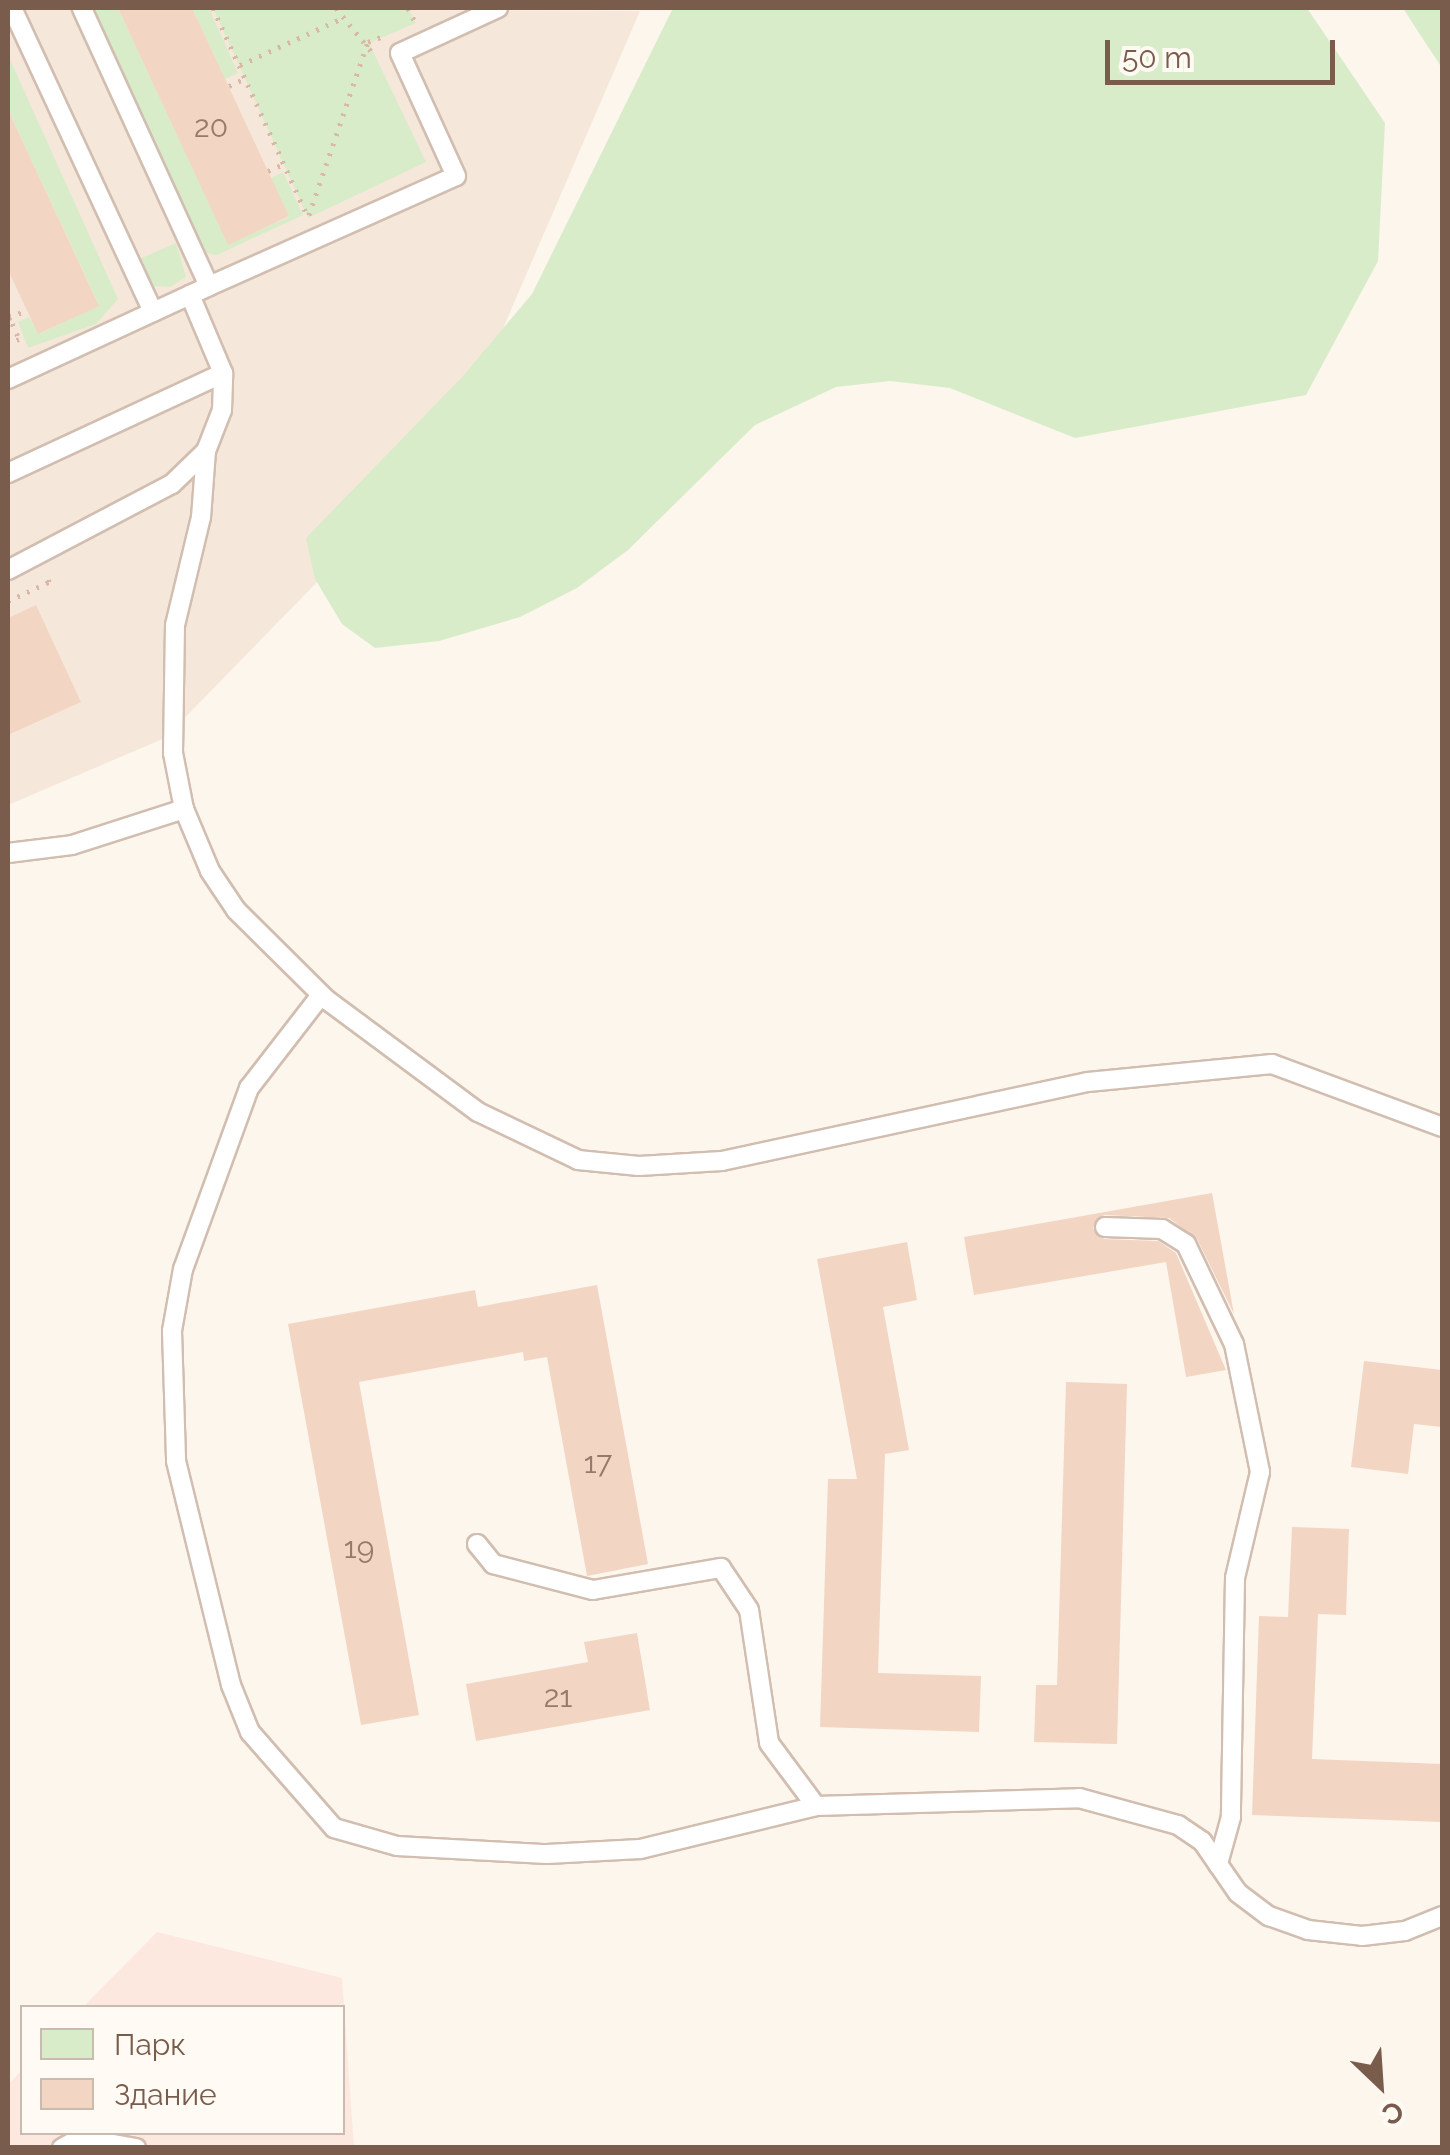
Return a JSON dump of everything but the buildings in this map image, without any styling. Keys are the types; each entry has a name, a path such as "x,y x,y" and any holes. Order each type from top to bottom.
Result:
{"lane":[{"path":"12,8 152,312"},
{"path":"82,8 209,286"},
{"path":"8,378 456,176 400,53 498,8"},
{"path":"190,295 223,373 222,410 206,451 201,517 175,625 173,753 184,809 210,870 236,910 322,995 478,1112 578,1160 638,1166 722,1161 1088,1082 1272,1064 1442,1128"},
{"path":"8,472 223,373"},
{"path":"8,570 172,484 206,451"},
{"path":"8,853 72,845 184,809"},
{"path":"322,995 248,1088 183,1269 172,1332 176,1461 232,1686 250,1732 334,1828 397,1846 547,1854 640,1849 816,1806 1080,1798 1178,1825 1202,1841 1238,1893 1270,1916 1308,1930 1362,1936 1406,1931 1442,1916"},
{"path":"1105,1227 1162,1228 1186,1244 1234,1344 1260,1472 1235,1578 1231,1818 1218,1864"},
{"path":"477,1544 492,1564 593,1590 721,1568 749,1610 769,1743 816,1806"},
{"path":"62,2148 80,2138 136,2148"}],"path":[{"path":"213,8 308,218"},
{"path":"336,8 368,42 377,60"},
{"path":"408,8 416,22"},
{"path":"240,66 346,17"},
{"path":"308,218 368,42"},
{"path":"228,86 245,79"},
{"path":"268,171 284,164"},
{"path":"308,218 325,210"},
{"path":"8,344 19,338 8,317 26,310"},
{"path":"8,601 49,582"}],"shaded area":[{"path":"8,8 640,11 454,442 165,738 8,805"},
{"path":"157,1932 342,1978 344,2005 85,2005"},
{"path":"345,2020 354,2147 8,2147 8,2085 20,2072 20,2135 345,2135"}],"green space":[{"path":"91,8 118,8 228,244 289,217 271,178 283,172 303,215 217,255 206,253"},
{"path":"192,8 209,8 238,73 225,79"},
{"path":"213,8 408,8 416,23 369,43 426,162 308,218"},
{"path":"673,8 1307,8 1385,123 1378,261 1306,395 1075,438 950,388 890,381 836,387 755,425 628,550 577,588 520,617 439,641 375,648 342,624 315,579 306,538 462,377 532,294"},
{"path":"1403,8 1442,8 1442,68 1417,30"},
{"path":"8,55 118,299 96,324 28,348 18,322 29,317 39,334 99,305 8,110"},
{"path":"176,243 186,277 170,287 153,286 137,260"}]}
